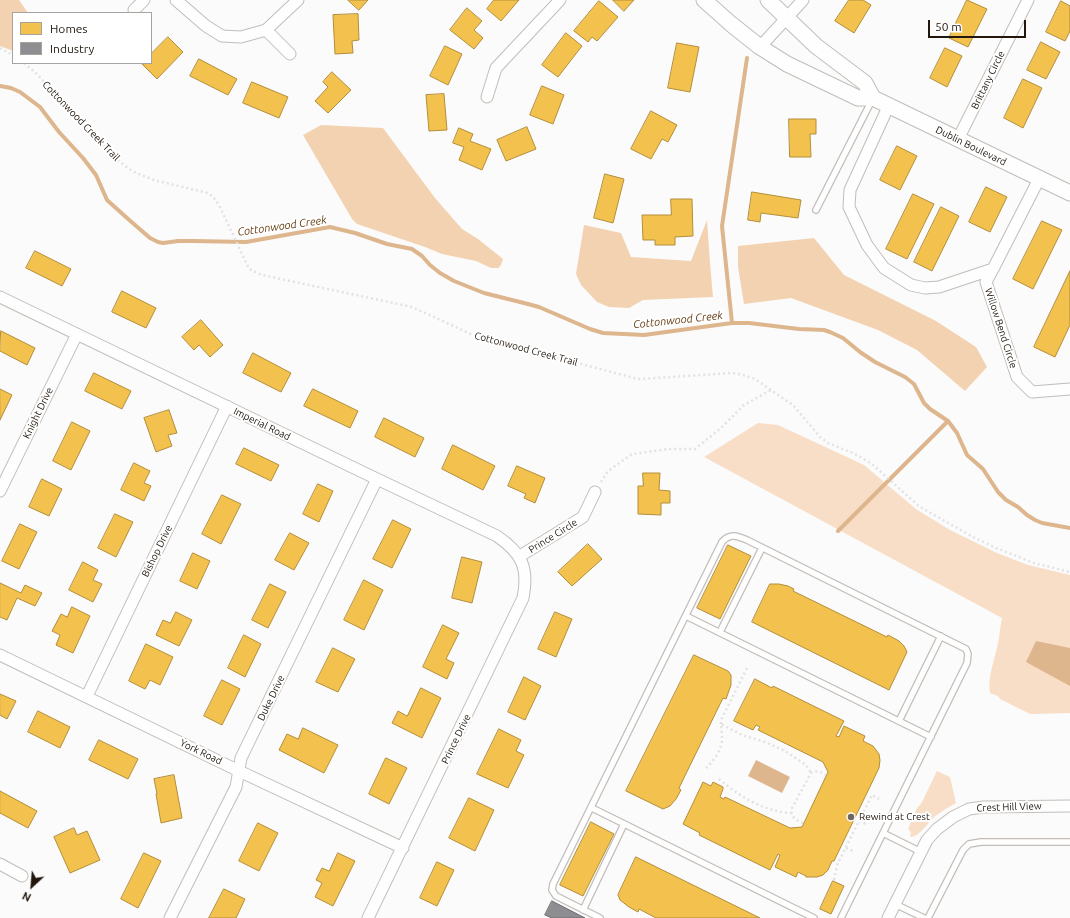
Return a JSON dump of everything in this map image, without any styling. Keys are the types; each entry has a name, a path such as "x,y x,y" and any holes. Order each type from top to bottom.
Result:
{"main road":[{"name":"Dublin Boulevard","path":"704,0 730,24 760,47 787,64 858,98 873,98 1070,194"},
{"path":"768,0 816,46 865,83 873,98"}],"street":[{"path":"134,10 144,0"},
{"path":"176,0 206,26 222,36 241,37 266,30 298,0"},
{"path":"487,97 496,68 560,0"},
{"path":"760,47 803,0"},
{"name":"Brittany Circle","path":"958,139 1028,0"},
{"path":"266,30 290,54"},
{"path":"889,106 850,190 849,207 867,245 884,268 911,285 925,288 939,287 993,269"},
{"name":"Willow Bend Circle","path":"1039,179 986,282 1017,377 1032,392 1070,388"},
{"name":"Imperial Road","path":"0,297 497,536 520,556"},
{"name":"Knight Drive","path":"0,491 77,334"},
{"name":"Bishop Drive","path":"87,696 227,406"},
{"name":"Duke Drive","path":"170,918 236,787 241,758 377,479"},
{"name":"Prince Circle","path":"520,556 584,517 595,492"},
{"name":"Prince Drive","path":"368,918 524,598 526,585 525,572 520,556"},
{"name":"York Road","path":"0,655 239,771 403,848"},
{"name":"Crest Hill View","path":"888,918 920,852 931,835 944,822 962,812 984,807 1070,806"},
{"path":"0,864 22,876"}],"lane":[{"path":"816,210 873,98"},
{"path":"600,918 556,896 552,890 552,887 722,542 731,536 738,536 964,647 968,651 967,663 841,918"},
{"path":"720,632 762,548"},
{"path":"686,616 931,737"},
{"path":"899,721 941,636"},
{"path":"592,808 802,915 814,918"},
{"path":"583,910 624,824"},
{"path":"883,834 920,852"},
{"path":"928,918 963,850 967,846 980,842 1070,842"},
{"path":"895,904 924,918"}],"path":[{"path":"0,48 12,54"},
{"name":"Cottonwood Creek Trail","path":"25,64 36,73 123,165 136,173 154,180 208,193 215,199 245,261 251,270 262,275 412,307 473,335 634,378 640,379 737,373 755,379 793,406 824,440 872,464 920,507 990,545 1034,563 1070,572"},
{"path":"595,492 608,471 632,454 668,449 695,449 721,428 744,405 772,390"},
{"path":"706,768 714,760 721,746 722,720 748,668"},
{"path":"721,724 742,735 765,742 785,751 806,765 811,773"},
{"path":"803,823 794,818 792,808 811,773 818,771 826,775"},
{"path":"719,779 737,793 754,803 772,810 792,813"},
{"path":"834,880 837,866 872,795 879,799"},
{"path":"859,821 866,824"},
{"path":"846,848 853,851"}],"shaded area":[{"path":"0,0 19,0 27,12 12,12 12,51 0,46"},
{"path":"321,125 383,128 435,198 462,229 478,239 503,259 501,265 498,268 491,268 476,261 442,254 357,224 352,219 303,135"},
{"path":"707,220 713,297 643,300 629,308 609,307 597,302 581,285 576,274 584,225 621,233 631,257 691,261"},
{"path":"814,238 844,275 936,321 976,347 987,367 965,391 917,350 878,330 791,298 744,304 738,267 738,246"},
{"path":"758,423 778,425 864,465 916,509 950,530 997,553 1028,565 1070,575 1070,713 1030,714 990,693 990,674 999,640 1002,618 704,457"},
{"path":"1036,641 1070,648 1070,686 1026,662"},
{"path":"756,760 790,777 782,793 748,776"},
{"path":"937,771 950,777 956,803 934,817 917,834 910,837 911,832 908,829 917,808 921,804"}],"building: Homes":[{"path":"348,0 368,0 359,10"},
{"path":"494,0 519,0 501,21 487,9"},
{"path":"613,0 634,0 624,11"},
{"path":"849,0 863,0 871,5 854,33 835,21"},
{"path":"967,0 987,9 968,47 949,38"},
{"path":"599,1 618,17 597,41 592,37 588,42 574,31"},
{"path":"1061,1 1070,6 1070,31 1065,41 1046,32"},
{"path":"467,8 482,21 474,30 483,38 474,49 450,30"},
{"path":"358,14 359,40 352,41 353,53 335,54 333,15"},
{"path":"566,33 582,46 558,77 542,65"},
{"path":"168,37 183,52 157,79 142,64 152,64 152,53"},
{"path":"1041,42 1060,52 1046,79 1027,70"},
{"path":"677,43 699,47 690,92 668,88"},
{"path":"445,46 462,54 448,85 430,76"},
{"path":"945,48 962,56 947,87 930,78"},
{"path":"199,59 237,79 228,95 190,76"},
{"path":"332,72 351,90 328,113 315,101 328,87 323,82"},
{"path":"1023,79 1042,88 1023,128 1004,118"},
{"path":"252,82 288,97 279,118 243,103"},
{"path":"542,86 564,95 553,124 530,115"},
{"path":"444,94 447,130 429,131 426,95"},
{"path":"651,111 677,125 668,142 662,139 651,159 631,149"},
{"path":"789,119 816,119 816,134 810,134 811,157 790,157"},
{"path":"527,127 536,149 506,161 497,140"},
{"path":"459,128 473,134 470,141 491,149 482,170 459,160 464,147 453,143"},
{"path":"897,146 917,156 900,190 880,180"},
{"path":"605,174 624,179 613,223 594,218"},
{"path":"986,187 1007,197 990,232 969,222"},
{"path":"752,192 801,200 798,218 761,213 760,222 748,220"},
{"path":"913,194 934,204 907,259 886,249"},
{"path":"671,199 692,199 693,236 675,237 675,245 655,245 655,240 643,240 642,215 671,215"},
{"path":"941,207 959,216 932,271 914,262"},
{"path":"1042,221 1062,230 1033,289 1013,279"},
{"path":"35,251 71,269 62,286 26,268"},
{"path":"1070,271 1070,325 1055,357 1034,347"},
{"path":"122,291 156,308 146,328 112,312"},
{"path":"201,320 223,345 210,357 199,345 194,350 182,337"},
{"path":"1,331 35,348 27,365 0,351"},
{"path":"253,353 291,373 281,392 243,373"},
{"path":"94,373 131,391 122,409 85,391"},
{"path":"0,389 12,395 0,420"},
{"path":"313,389 358,411 350,428 304,406"},
{"path":"169,410 177,433 168,435 172,446 156,452 144,418"},
{"path":"384,418 424,438 415,457 375,437"},
{"path":"72,422 90,431 71,470 53,461"},
{"path":"453,445 495,466 483,490 442,469"},
{"path":"244,448 279,465 271,481 236,464"},
{"path":"134,463 150,471 144,483 151,486 144,501 121,490"},
{"path":"517,466 545,478 535,503 524,498 526,494 508,486"},
{"path":"643,473 660,473 659,490 670,491 670,503 661,503 661,515 638,514 638,486 643,486"},
{"path":"42,479 62,489 49,516 29,507"},
{"path":"318,484 333,491 319,522 303,514"},
{"path":"222,495 241,504 221,544 202,534"},
{"path":"115,514 133,522 116,557 98,548"},
{"path":"393,520 411,529 392,568 373,559"},
{"path":"20,524 37,532 19,569 2,561"},
{"path":"290,533 309,543 294,570 275,560"},
{"path":"588,544 602,559 572,586 558,572"},
{"path":"728,545 751,556 720,619 697,608"},
{"path":"193,553 210,561 197,589 180,581"},
{"path":"462,557 482,562 472,603 452,598"},
{"path":"83,562 98,570 93,580 102,584 93,602 69,590"},
{"path":"364,580 383,590 364,630 344,620"},
{"path":"0,583 21,593 25,585 42,593 35,606 17,598 7,620 0,617"},
{"path":"270,584 286,592 268,628 252,620"},
{"path":"770,584 788,586 794,589 793,591 887,637 888,635 899,641 907,652 889,690 752,622"},
{"path":"72,607 90,616 73,653 56,645 60,635 52,631 61,614 67,617"},
{"path":"176,612 192,620 179,646 156,635 163,620 170,623"},
{"path":"555,612 572,619 556,657 538,649"},
{"path":"443,625 459,633 446,659 454,663 447,679 423,667"},
{"path":"244,635 261,644 245,677 228,668"},
{"path":"146,644 173,657 160,685 150,680 145,689 129,681"},
{"path":"333,648 355,659 338,692 316,682"},
{"path":"694,655 728,671 731,675 731,685 726,699 723,698 679,788 681,790 670,806 663,809 626,791"},
{"path":"524,677 541,686 525,720 508,712"},
{"path":"755,679 772,688 773,686 844,721 836,736 839,737 844,726 865,736 863,741 873,746 879,754 879,768 834,861 832,861 828,870 823,875 817,877 806,877 798,872 796,877 775,867 780,855 778,854 770,870 699,835 700,833 683,824 703,782 711,786 713,782 723,787 720,797 724,799 725,797 790,828 802,827 828,772 823,762 758,730 760,727 756,725 753,730 734,721"},
{"path":"222,680 240,689 222,725 204,716"},
{"path":"421,688 441,698 422,738 392,723 398,711 407,716"},
{"path":"0,694 16,701 7,719 0,715"},
{"path":"38,711 70,727 60,748 28,732"},
{"path":"303,728 338,745 324,773 279,750 287,734 298,739"},
{"path":"499,729 521,740 516,751 524,755 508,788 477,774"},
{"path":"99,740 138,759 128,779 89,760"},
{"path":"386,758 407,768 389,804 369,794"},
{"path":"174,775 182,818 161,823 154,779"},
{"path":"0,791 37,811 28,828 0,813"},
{"path":"469,798 494,810 475,851 449,838"},
{"path":"591,822 614,834 583,896 560,885"},
{"path":"258,823 278,833 259,871 239,861"},
{"path":"74,828 77,835 87,831 100,860 70,873 54,837"},
{"path":"144,853 161,861 138,908 121,899"},
{"path":"338,853 355,861 333,906 315,897 322,883 316,880 322,868 329,871"},
{"path":"636,857 760,918 656,918 639,909 638,912 620,900 618,895"},
{"path":"437,862 454,870 437,906 420,898"},
{"path":"833,881 844,886 831,914 820,909"},
{"path":"224,889 245,899 236,918 209,918"}],"building: Industry":[{"path":"552,901 585,918 552,918 545,915"}],"waterway":[{"name":"Cottonwood Creek","path":"732,323 722,226 747,58"},
{"name":"Cottonwood Creek","path":"0,86 11,88 20,92 40,107 59,132 83,158 96,175 107,200 150,238 158,242 246,242 330,227 355,233 387,244 412,249 440,273 454,281 484,293 539,307 603,333 644,335 732,323 749,323 799,329 824,330 830,332 843,338 875,362 905,377 914,384 924,403 948,421 957,433 967,455 983,469 998,492 1006,500 1035,520 1042,523 1070,528"},
{"path":"838,531 948,421"}],"place":[{"name":"Rewind at Crest","path":"851,817"}]}
